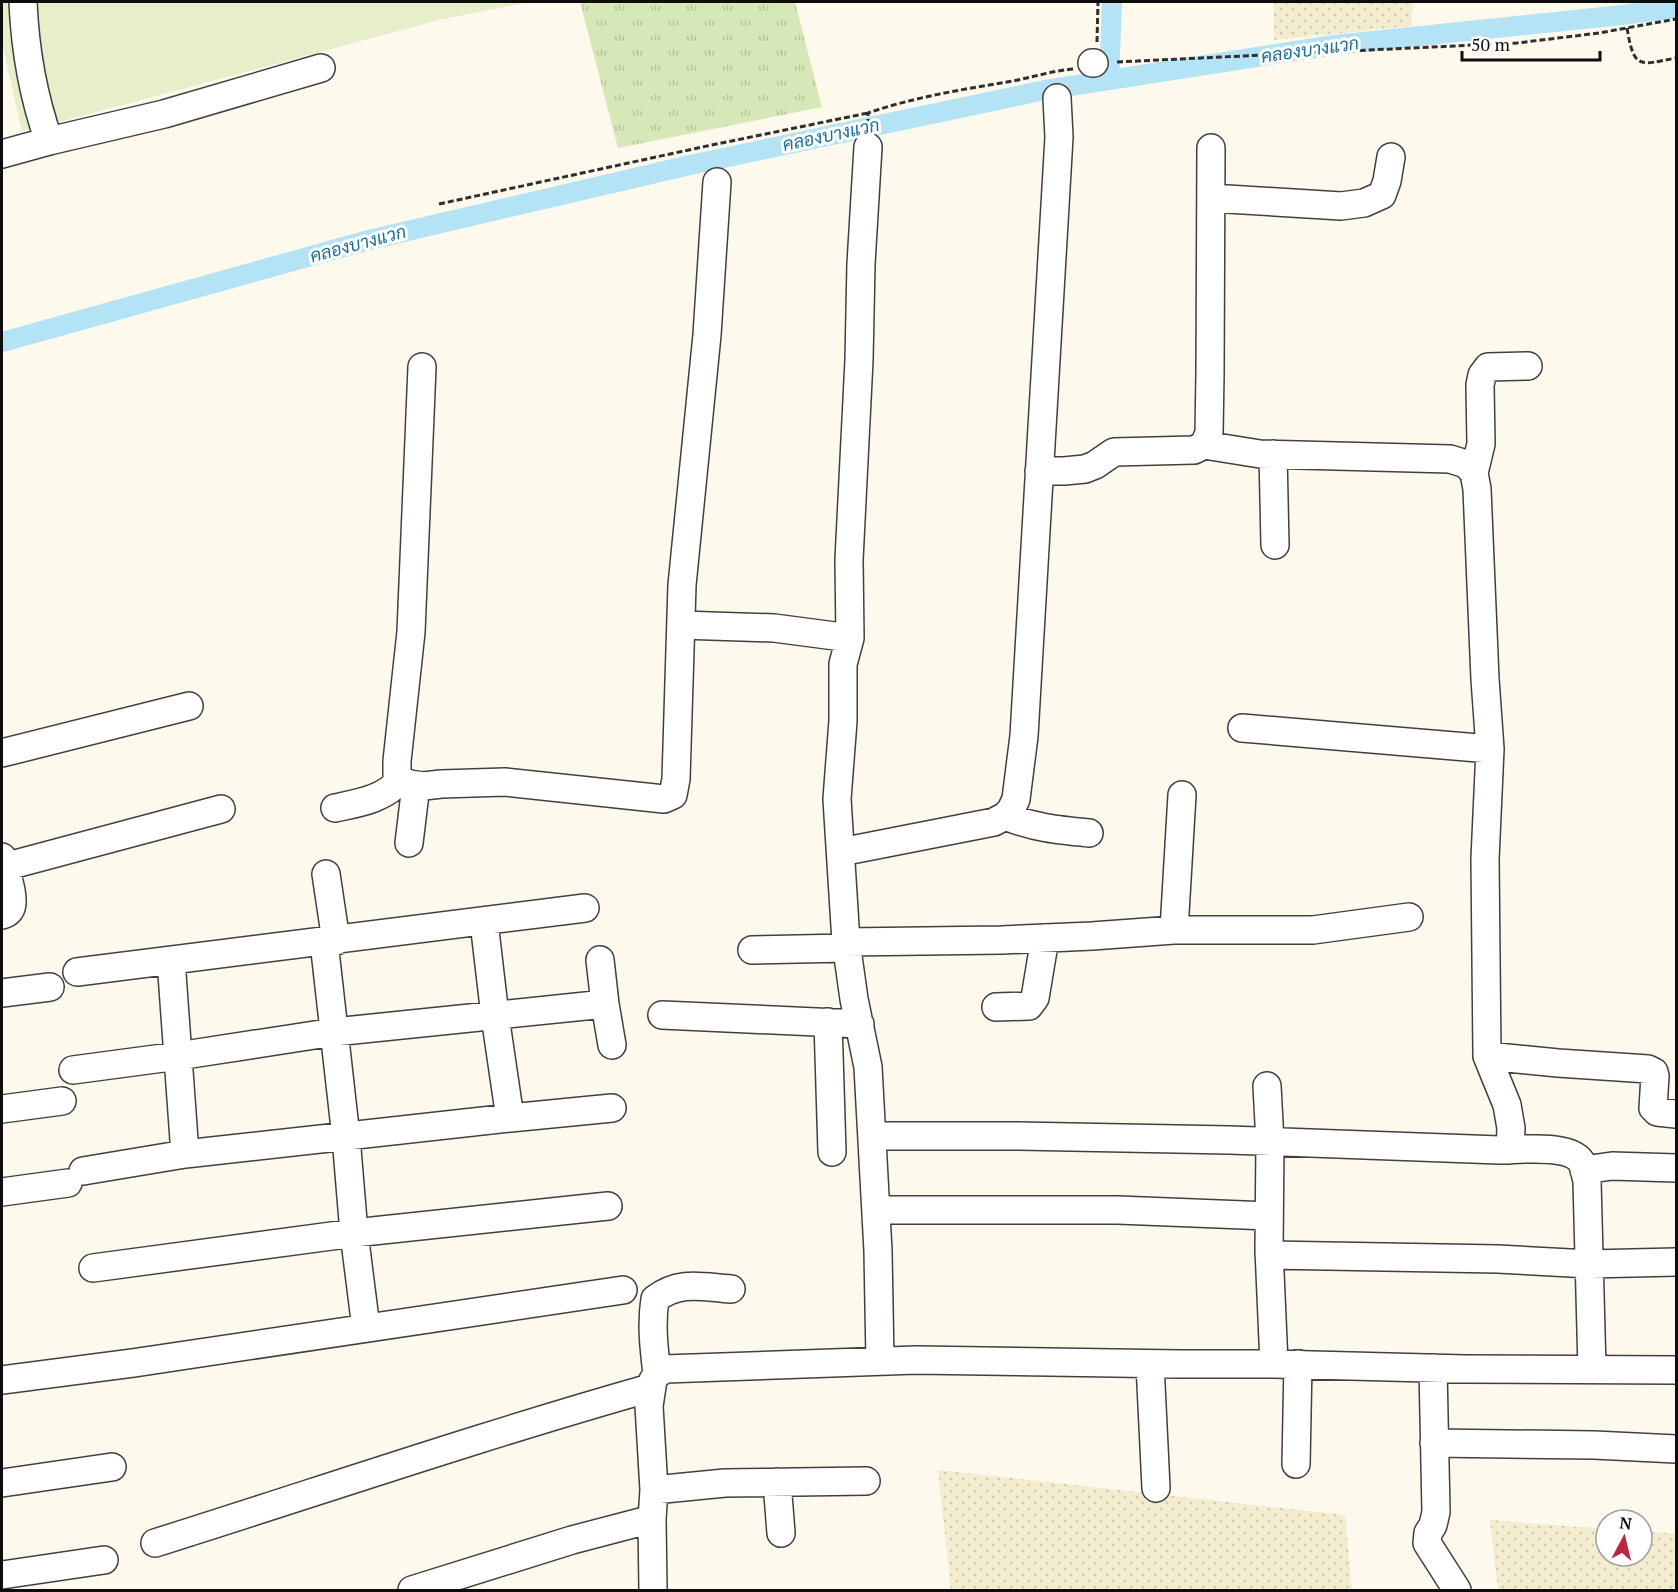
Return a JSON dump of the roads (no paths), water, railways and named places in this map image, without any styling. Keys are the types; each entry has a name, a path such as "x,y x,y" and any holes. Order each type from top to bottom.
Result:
{"street":[{"path":"23,2 24,28 32,81 49,141"},
{"path":"2,154 164,114 321,68"},
{"path":"841,852 994,822 1011,810 1016,799 1023,736 1044,400 1059,137 1057,98"},
{"path":"868,134 861,264 860,360 849,560 850,638 843,664 843,721 837,799 846,945 868,1067 876,1210 880,1361"},
{"path":"1204,445 1209,433 1212,148"},
{"path":"1211,198 1341,206 1364,203 1382,195 1391,157"},
{"path":"335,808 380,796 396,785 409,782 505,782 664,799 673,795 676,779 682,585 707,335 717,182"},
{"path":"1510,1150 1511,1128 1507,1105 1487,1056 1485,859 1490,749 1485,679 1480,526 1474,473 1481,444 1480,385 1482,375 1488,367 1528,366"},
{"path":"409,782 397,777 397,761 411,632 422,367"},
{"path":"1039,471 1085,469 1114,452 1194,450 1204,445 1260,454 1450,459 1466,464 1474,473"},
{"path":"1273,454 1275,545"},
{"path":"681,625 774,628 850,638"},
{"path":"2,753 189,706"},
{"path":"1242,728 1490,749"},
{"path":"409,782 409,843"},
{"path":"1174,930 1182,795"},
{"path":"2,915 8,913 12,908 13,900 3,862 221,809"},
{"path":"1005,816 1041,828 1089,833"},
{"path":"326,874 334,1032 366,1328"},
{"path":"77,972 330,942 585,908"},
{"path":"752,950 1045,938 1174,930 1313,930 1409,917"},
{"path":"484,922 510,1118"},
{"path":"996,1007 1029,1006 1035,998 1045,938"},
{"path":"171,960 185,1154"},
{"path":"600,960 612,1045"},
{"path":"2,993 50,987"},
{"path":"74,1070 334,1032 605,1004"},
{"path":"662,1014 860,1024"},
{"path":"828,1022 832,1152"},
{"path":"1487,1056 1648,1069 1654,1072 1655,1076 1653,1108 1657,1112 1677,1114"},
{"path":"1267,1086 1270,1142 1269,1255 1286,1364 1296,1464"},
{"path":"2,1109 62,1101"},
{"path":"2,1192 185,1154 612,1108"},
{"path":"872,1136 1018,1136 1539,1149 1566,1152 1578,1158 1587,1181 1592,1369"},
{"path":"1584,1170 1612,1166 1677,1168"},
{"path":"93,1268 354,1233 608,1206"},
{"path":"876,1210 1118,1210 1269,1216"},
{"path":"1269,1255 1498,1259 1589,1264 1677,1262"},
{"path":"653,1590 654,1490 649,1406 654,1381 653,1312 655,1299 666,1291 682,1286 731,1289"},
{"path":"2,1380 133,1363 623,1290"},
{"path":"155,1544 654,1381 665,1369 695,1366 916,1360 1677,1370"},
{"path":"1150,1364 1156,1488"},
{"path":"1433,1368 1436,1512 1433,1525 1428,1533 1427,1543 1457,1590"},
{"path":"1434,1443 1594,1445 1677,1449"},
{"path":"2,1483 112,1467"},
{"path":"654,1490 725,1483 866,1481"},
{"path":"777,1482 781,1533"},
{"path":"412,1590 572,1540 652,1519"},
{"path":"2,1575 104,1560"}],"waterway":[{"path":"1109,80 1112,2"},
{"name":"คลองบางแวก","path":"2,342 369,240 690,165 1045,90 1334,45 1676,8"}]}
